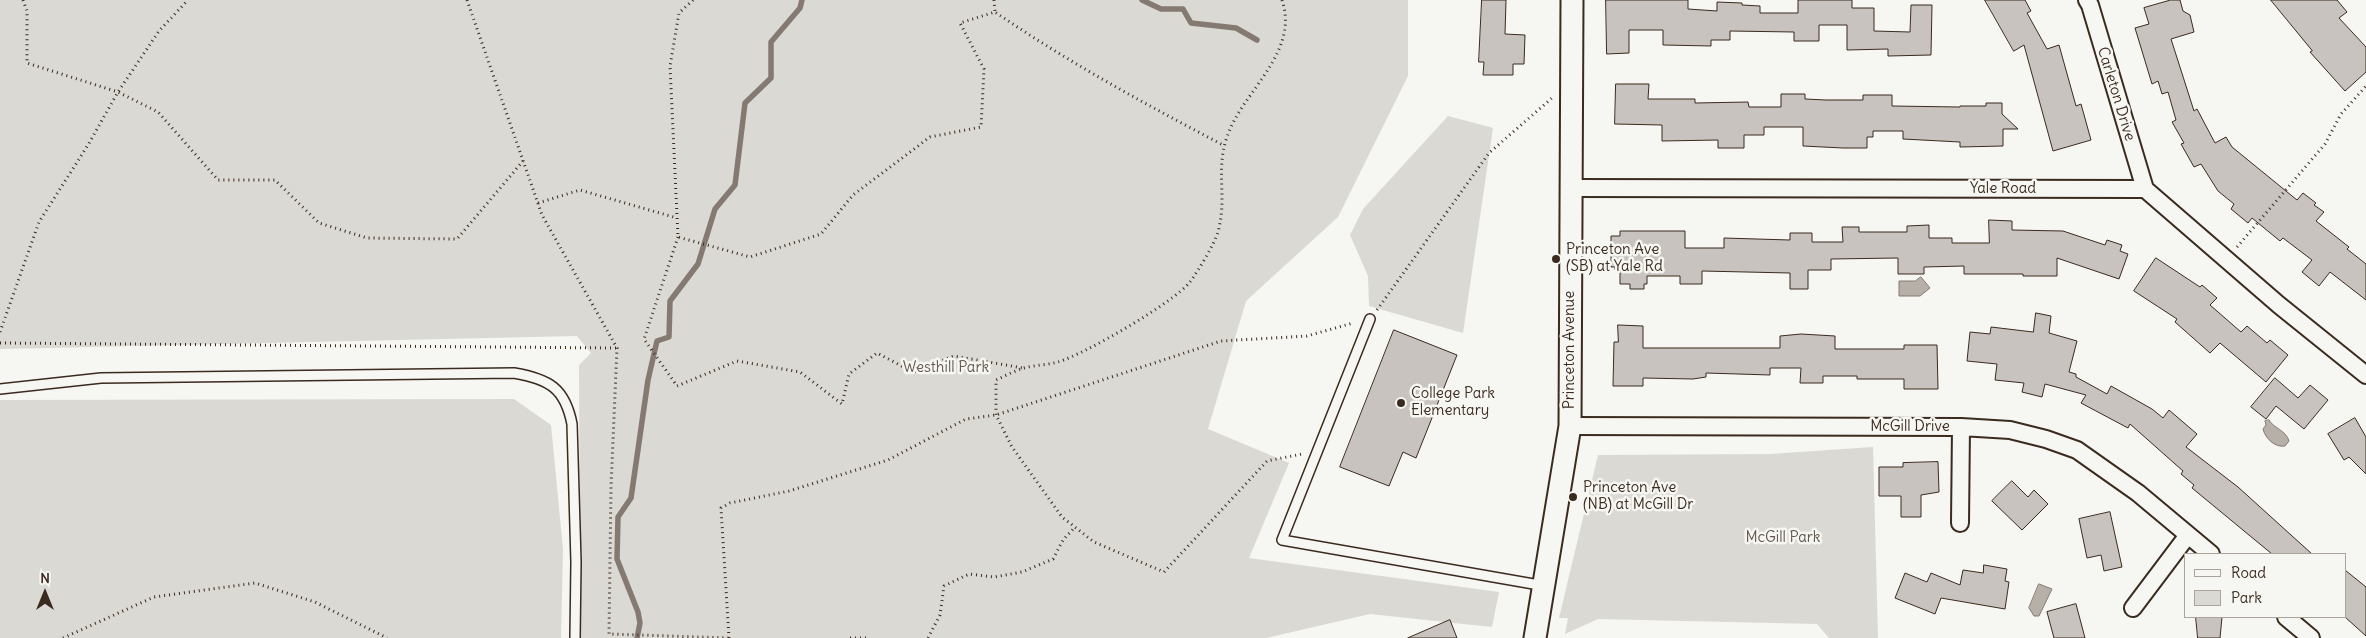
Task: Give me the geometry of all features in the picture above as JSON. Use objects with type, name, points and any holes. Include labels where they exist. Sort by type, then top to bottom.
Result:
[{"type":"street","name":"Princeton Avenue","points":[[1535,638],[1570,426],[1572,0]]},
{"type":"street","name":"Carleton Drive","points":[[2086,0],[2090,5],[2145,189]]},
{"type":"street","name":"Yale Road","points":[[1572,188],[2145,189]]},
{"type":"street","points":[[2145,189],[2271,298],[2366,376]]},
{"type":"street","name":"McGill Drive","points":[[1570,426],[1961,427],[2010,430],[2046,439],[2078,450],[2138,493],[2211,553]]},
{"type":"street","points":[[1960,523],[1961,427]]},
{"type":"street","points":[[2133,608],[2188,535]]},
{"type":"street","points":[[2287,618],[2311,638]]},
{"type":"lane","points":[[1370,319],[1282,540],[1545,586]]},
{"type":"lane","points":[[0,389],[101,378],[514,374],[546,381],[561,393],[569,407],[572,424],[576,562],[575,638]]},
{"type":"path","points":[[23,0],[28,11],[28,63],[118,92],[158,112],[218,180],[275,180],[319,223],[367,238],[457,239],[524,161]]},
{"type":"path","points":[[0,332],[39,222],[88,145],[118,92],[159,31],[188,0]]},
{"type":"path","points":[[467,0],[542,215],[617,348],[611,487],[609,636],[729,638],[721,508],[730,503],[789,491],[888,460],[966,419],[996,415],[1221,341],[1308,336],[1370,319],[1489,153],[1560,91],[1572,85]]},
{"type":"path","points":[[693,0],[679,14],[670,66],[678,237],[644,339],[677,386],[737,361],[800,372],[842,404],[849,374],[877,353],[913,372],[954,356],[1024,368]]},
{"type":"path","points":[[994,0],[995,12]]},
{"type":"path","points":[[1282,0],[1286,13],[1286,26],[1276,59],[1234,120],[1223,145],[1220,169],[1221,220],[1217,235],[1189,282],[1169,300],[1091,348],[1058,362],[1024,368],[996,380],[996,415],[1012,447],[1062,517],[1094,542],[1164,572],[1268,461],[1318,450]]},
{"type":"path","points":[[678,237],[750,257],[821,234],[853,195],[930,137],[981,127],[984,69],[960,23],[995,12]]},
{"type":"path","points":[[995,12],[1036,40],[1118,90],[1223,145]]},
{"type":"path","points":[[2242,242],[2325,144],[2341,114],[2366,86]]},
{"type":"path","points":[[538,203],[580,190],[677,218]]},
{"type":"path","points":[[0,343],[617,348]]},
{"type":"path","points":[[928,638],[940,615],[944,586],[969,574],[994,577],[1012,574],[1022,572],[1053,559],[1064,540],[1075,527]]},
{"type":"path","points":[[63,638],[154,597],[255,583],[315,602],[387,638]]},
{"type":"path","points":[[850,638],[869,638]]},
{"type":"green space","name":"Westhill Park","points":[[0,0],[1408,0],[1408,76],[1338,217],[1246,301],[1208,429],[1289,463],[1249,558],[1499,592],[1492,627],[1370,614],[1266,638],[580,638],[579,365],[591,353],[577,336],[0,349]]},
{"type":"green space","points":[[1448,116],[1493,128],[1463,333],[1369,306],[1368,276],[1350,235],[1363,209]]},
{"type":"green space","points":[[514,399],[551,425],[563,549],[561,638],[0,638],[0,400]]},
{"type":"green space","name":"McGill Park","points":[[1873,447],[1878,638],[1829,638],[1817,624],[1598,619],[1565,634],[1568,618],[1559,618],[1598,455],[1770,454]]},
{"type":"shaded area","points":[[1921,277],[1930,288],[1920,296],[1899,296],[1899,281],[1915,281]]},
{"type":"shaded area","points":[[2269,420],[2287,437],[2289,441],[2285,446],[2274,444],[2266,436],[2263,429],[2266,425],[2265,421]]},
{"type":"shaded area","points":[[2039,584],[2052,589],[2039,616],[2034,616],[2029,608]]},
{"type":"building","points":[[1482,0],[1506,0],[1505,34],[1525,35],[1524,64],[1513,64],[1513,75],[1483,75],[1484,62],[1479,62]]},
{"type":"building","points":[[1606,0],[1688,0],[1688,9],[1717,11],[1717,2],[1742,3],[1742,5],[1760,6],[1760,13],[1798,13],[1798,0],[1852,0],[1852,8],[1874,8],[1874,31],[1910,32],[1911,5],[1932,5],[1931,55],[1888,56],[1888,49],[1847,50],[1847,25],[1819,25],[1819,41],[1794,41],[1794,32],[1730,31],[1730,40],[1711,40],[1711,46],[1663,45],[1663,30],[1629,30],[1629,53],[1607,54]]},
{"type":"building","points":[[1985,0],[2025,0],[2031,11],[2027,13],[2047,49],[2059,45],[2076,106],[2081,104],[2091,140],[2053,151],[2024,45],[2014,51]]},
{"type":"building","points":[[2171,0],[2180,0],[2183,11],[2190,15],[2194,32],[2171,39],[2194,111],[2197,109],[2215,143],[2226,137],[2232,147],[2297,200],[2303,193],[2316,203],[2314,205],[2324,212],[2316,221],[2349,247],[2347,249],[2366,264],[2366,300],[2330,272],[2319,286],[2302,272],[2312,260],[2283,238],[2280,241],[2252,218],[2248,223],[2231,209],[2234,204],[2218,191],[2201,164],[2194,167],[2181,144],[2184,143],[2172,122],[2176,120],[2168,92],[2162,94],[2158,81],[2152,84],[2135,28],[2149,24],[2144,8]]},
{"type":"building","points":[[2271,0],[2337,0],[2347,12],[2339,18],[2366,47],[2366,72],[2345,91],[2310,52],[2312,51]]},
{"type":"building","points":[[1616,84],[1649,84],[1648,99],[1695,99],[1695,103],[1748,102],[1749,107],[1781,107],[1781,94],[1805,94],[1805,99],[1826,100],[1863,100],[1863,95],[1892,95],[1892,106],[1960,107],[1986,106],[1986,103],[2002,103],[2002,114],[2018,129],[2003,129],[2003,146],[1960,147],[1960,142],[1903,139],[1903,131],[1873,131],[1873,137],[1867,137],[1867,148],[1843,148],[1803,146],[1803,127],[1764,127],[1764,135],[1744,135],[1744,148],[1718,148],[1718,140],[1662,141],[1662,125],[1615,124]]},
{"type":"building","points":[[1989,220],[2012,221],[2012,230],[2063,231],[2105,245],[2107,240],[2122,245],[2120,251],[2128,254],[2119,279],[2057,258],[2057,276],[1964,274],[1964,266],[1924,267],[1924,274],[1898,274],[1898,258],[1831,259],[1831,270],[1808,270],[1808,289],[1790,289],[1790,273],[1702,271],[1702,284],[1680,284],[1680,276],[1647,276],[1647,284],[1644,284],[1644,289],[1630,289],[1630,284],[1620,284],[1620,270],[1615,270],[1615,267],[1611,267],[1611,236],[1620,236],[1620,231],[1685,231],[1685,248],[1724,248],[1724,238],[1790,240],[1790,233],[1812,233],[1812,242],[1843,242],[1842,227],[1859,227],[1859,232],[1907,232],[1907,226],[1929,225],[1929,238],[1952,238],[1952,243],[1989,243]]},
{"type":"building","points":[[2156,258],[2200,287],[2202,285],[2217,298],[2210,305],[2241,332],[2247,326],[2267,343],[2270,340],[2288,355],[2266,382],[2220,343],[2210,353],[2175,322],[2177,319],[2134,291]]},
{"type":"building","points":[[2036,313],[2051,316],[2049,333],[2077,341],[2069,372],[2076,374],[2076,377],[2107,394],[2111,386],[2152,409],[2163,418],[2169,410],[2197,434],[2186,447],[2238,487],[2311,553],[2271,553],[2192,488],[2194,485],[2181,474],[2183,471],[2130,424],[2128,428],[2081,403],[2086,395],[2045,384],[2042,397],[2022,392],[2024,383],[1995,380],[1997,364],[1967,361],[1970,332],[1990,334],[1991,327],[2033,332]]},
{"type":"building","points":[[1618,325],[1643,326],[1643,348],[1780,348],[1780,336],[1801,334],[1835,336],[1835,349],[1904,349],[1904,345],[1937,345],[1938,389],[1904,389],[1904,379],[1857,379],[1857,376],[1823,376],[1823,383],[1800,383],[1801,368],[1770,368],[1770,375],[1706,373],[1706,377],[1693,379],[1643,378],[1643,386],[1613,386],[1614,342],[1618,342]]},
{"type":"building","name":"College Park Elementary","points":[[1394,330],[1457,355],[1416,458],[1403,452],[1389,486],[1340,467]]},
{"type":"building","points":[[2275,378],[2298,398],[2310,385],[2328,400],[2304,429],[2276,406],[2266,419],[2251,407]]},
{"type":"building","points":[[2355,418],[2366,437],[2366,474],[2349,457],[2344,460],[2328,434]]},
{"type":"building","points":[[1938,462],[1939,492],[1921,495],[1921,517],[1901,517],[1901,496],[1879,496],[1879,467],[1903,467],[1903,463]]},
{"type":"building","points":[[2012,481],[2028,497],[2034,490],[2048,504],[2022,530],[1992,501]]},
{"type":"building","points":[[2110,512],[2122,567],[2104,571],[2101,555],[2087,558],[2079,519]]},
{"type":"building","points":[[1984,565],[2007,569],[2005,581],[2009,582],[2005,609],[1941,598],[1935,614],[1895,598],[1905,573],[1927,582],[1931,573],[1960,585],[1963,570],[1983,573]]},
{"type":"building","points":[[2346,571],[2366,587],[2366,636],[2346,618]]},
{"type":"building","points":[[2076,604],[2085,638],[2054,638],[2047,612]]},
{"type":"building","points":[[2196,618],[2222,618],[2220,638],[2198,638]]},
{"type":"building","points":[[1450,620],[1457,638],[1408,638]]},
{"type":"waterway","points":[[637,638],[640,623],[638,612],[617,559],[618,517],[631,498],[648,380],[657,341],[669,337],[670,301],[698,264],[715,209],[735,185],[745,103],[771,78],[771,42],[800,8],[802,0]]},
{"type":"waterway","points":[[1142,0],[1161,9],[1183,9],[1191,23],[1236,28],[1257,40]]},
{"type":"place","name":"Princeton Ave (SB) at Yale Rd","points":[[1556,259]]},
{"type":"place","name":"College Park Elementary","points":[[1401,403]]},
{"type":"place","name":"Princeton Ave (NB) at McGill Dr","points":[[1573,497]]}]
